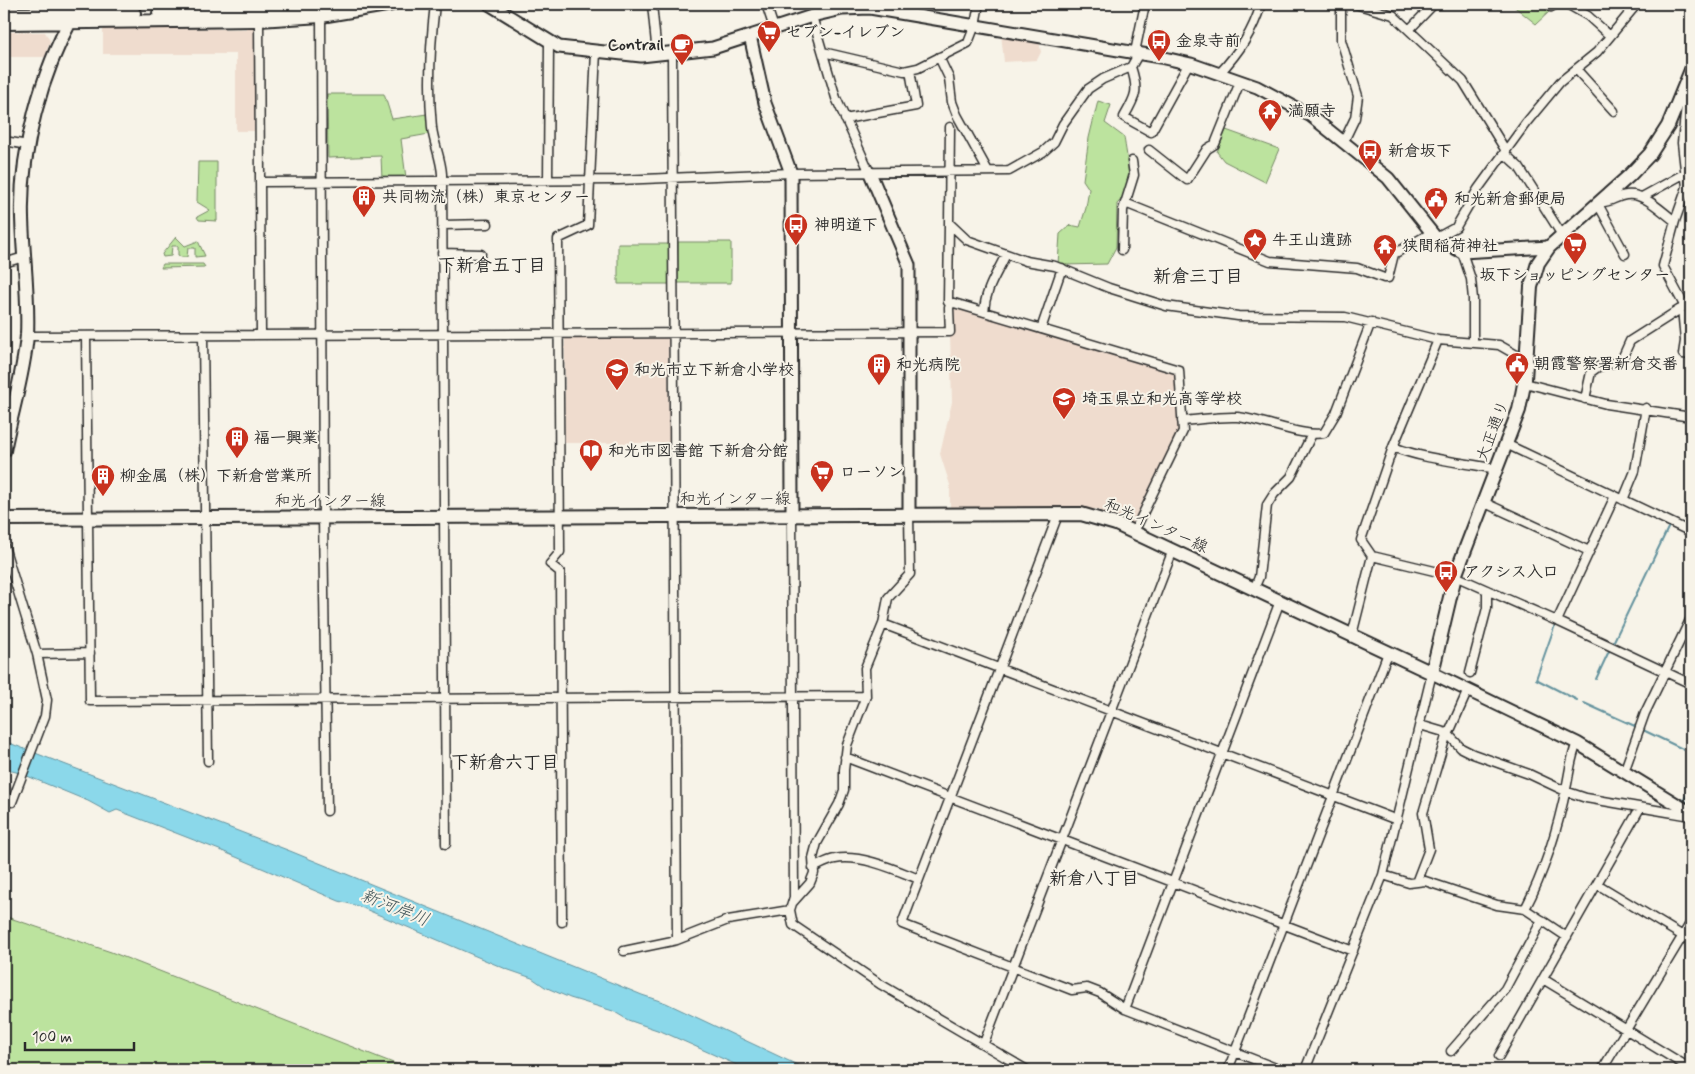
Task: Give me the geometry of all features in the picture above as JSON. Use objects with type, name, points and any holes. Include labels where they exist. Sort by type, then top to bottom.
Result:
[{"type":"main road","points":[[4,23],[73,13],[259,20],[342,4]]},
{"type":"main road","points":[[4,14],[203,8],[322,9],[392,4]]},
{"type":"main road","points":[[4,451],[27,336],[28,303],[22,200],[28,145],[31,126],[42,90],[73,13]]},
{"type":"main road","name":"大正通り","points":[[1432,673],[1456,576],[1520,410],[1527,361],[1530,287],[1538,263],[1549,247],[1636,169],[1656,146],[1668,126],[1691,70]]},
{"type":"main road","name":"和光インター線","points":[[4,519],[1057,513],[1096,516],[1173,550],[1432,673]]},
{"type":"street","points":[[434,4],[428,59],[432,130],[440,158],[442,181],[446,844]]},
{"type":"street","points":[[488,4],[549,42],[567,49],[628,55],[672,53],[713,48],[834,7],[870,8],[1137,52],[1189,63],[1240,82],[1300,109],[1397,187],[1433,236],[1462,252],[1549,247]]},
{"type":"street","points":[[652,4],[657,54]]},
{"type":"street","points":[[766,4],[774,28]]},
{"type":"street","points":[[823,52],[864,60],[897,70],[910,70],[968,43],[975,25],[979,4]]},
{"type":"street","points":[[1145,4],[1137,52],[1131,67],[1135,81],[1136,96],[1124,118],[1151,132],[1189,63]]},
{"type":"street","points":[[1219,74],[1243,46],[1256,22],[1261,4]]},
{"type":"street","points":[[1341,4],[1341,40],[1358,96],[1355,118],[1342,143]]},
{"type":"street","points":[[1354,4],[1377,6],[1393,15],[1469,88],[1505,152],[1519,167],[1562,235]]},
{"type":"street","points":[[1409,30],[1434,4]]},
{"type":"street","points":[[1548,4],[1551,7],[1556,4]]},
{"type":"street","points":[[1567,4],[1588,16],[1610,36]]},
{"type":"street","points":[[1125,203],[1270,261],[1357,268],[1388,278],[1394,254],[1433,236],[1456,228],[1478,189],[1560,82],[1596,52],[1637,4]]},
{"type":"street","points":[[322,9],[323,517],[327,811]]},
{"type":"street","points":[[624,951],[677,940],[728,920],[791,906],[810,883],[814,873],[817,843],[839,804],[844,790],[847,745],[866,696],[865,668],[883,624],[888,598],[910,574],[909,265],[836,98],[812,16]]},
{"type":"street","points":[[259,20],[261,335]]},
{"type":"street","points":[[750,36],[766,103],[791,173],[793,696],[791,906],[793,925],[880,984],[1027,1070]]},
{"type":"street","points":[[548,181],[549,42]]},
{"type":"street","points":[[562,922],[560,572],[550,564],[560,552],[558,239],[588,225],[596,51]]},
{"type":"street","points":[[672,53],[677,940]]},
{"type":"street","points":[[939,57],[949,78],[954,107],[988,171]]},
{"type":"street","points":[[260,182],[548,181],[791,173],[1009,171],[1043,152],[1054,142],[1063,124],[1088,89],[1103,79],[1131,67]]},
{"type":"street","points":[[1576,69],[1614,111]]},
{"type":"street","points":[[845,119],[916,106],[910,70]]},
{"type":"street","points":[[1149,150],[1187,180],[1208,148],[1215,144],[1240,82]]},
{"type":"street","points":[[1685,85],[1687,96],[1682,143],[1689,171],[1687,188],[1675,221],[1663,266],[1686,307],[1683,354],[1691,355]]},
{"type":"street","points":[[27,336],[950,332],[950,304],[948,302],[950,127]]},
{"type":"street","points":[[4,142],[28,145]]},
{"type":"street","points":[[1122,250],[1125,203],[1134,175],[1132,161]]},
{"type":"street","points":[[1642,197],[1689,171]]},
{"type":"street","points":[[1625,254],[1599,203],[1609,203],[1625,195],[1642,197],[1675,221]]},
{"type":"street","points":[[1681,207],[1691,207]]},
{"type":"street","points":[[949,223],[967,240],[1026,261],[1062,268],[1109,288],[1166,306],[1238,316],[1345,317],[1438,340],[1499,345],[1527,361]]},
{"type":"street","points":[[442,225],[488,224]]},
{"type":"street","points":[[1462,252],[1472,289],[1473,342]]},
{"type":"street","points":[[442,253],[481,254]]},
{"type":"street","points":[[984,312],[985,301],[992,278],[1006,254]]},
{"type":"street","points":[[4,263],[24,257]]},
{"type":"street","points":[[1041,329],[1062,268]]},
{"type":"street","points":[[950,304],[984,312],[1179,370],[1183,431],[1134,532]]},
{"type":"street","points":[[1585,399],[1591,372],[1598,367],[1616,364],[1621,360],[1630,341],[1686,307]]},
{"type":"street","points":[[1182,420],[1239,417],[1299,430],[1311,436],[1324,434],[1330,425],[1371,322]]},
{"type":"street","points":[[203,335],[208,761]]},
{"type":"street","points":[[86,336],[90,701],[866,696]]},
{"type":"street","points":[[1438,340],[1393,447],[1361,540],[1372,556],[1456,576],[1691,684]]},
{"type":"street","points":[[1525,383],[1585,399],[1691,417]]},
{"type":"street","points":[[1557,621],[1589,551],[1635,471],[1646,408]]},
{"type":"street","points":[[1254,589],[1262,558],[1267,505],[1274,494],[1291,477],[1311,436]]},
{"type":"street","points":[[1506,444],[1691,532]]},
{"type":"street","points":[[1393,447],[1436,461],[1450,460],[1496,469]]},
{"type":"street","points":[[1483,502],[1589,551]]},
{"type":"street","points":[[1057,513],[1056,520],[902,924],[1072,990],[1088,988],[1100,992],[1125,1009],[1281,1070]]},
{"type":"street","points":[[4,546],[37,654],[46,692],[46,713],[14,799]]},
{"type":"street","points":[[984,1044],[1173,550]]},
{"type":"street","points":[[1352,635],[1372,556]]},
{"type":"street","points":[[1470,673],[1487,608],[1487,590]]},
{"type":"street","points":[[1125,1009],[1280,601]]},
{"type":"street","points":[[1624,772],[1645,713],[1691,618]]},
{"type":"street","points":[[883,624],[1397,820]]},
{"type":"street","points":[[37,654],[90,653]]},
{"type":"street","points":[[1228,1070],[1388,653]]},
{"type":"street","points":[[1305,1070],[1383,875],[1432,673],[1577,743],[1691,814]]},
{"type":"street","points":[[1417,880],[1429,849],[1423,813],[1448,734],[1468,690]]},
{"type":"street","points":[[1420,725],[1448,734],[1461,748],[1473,754],[1522,772],[1565,791],[1640,808],[1691,814]]},
{"type":"street","points":[[1525,909],[1547,864],[1565,791],[1570,761],[1577,743]]},
{"type":"street","points":[[845,757],[1353,950]]},
{"type":"street","points":[[1499,1056],[1640,808]]},
{"type":"street","points":[[813,868],[835,859],[855,860],[876,863],[919,879]]},
{"type":"street","points":[[1383,875],[1409,883],[1417,880],[1497,904],[1525,909],[1567,937]]},
{"type":"street","points":[[1597,884],[1691,941]]},
{"type":"street","points":[[1451,1051],[1505,989],[1542,920]]},
{"type":"street","points":[[1602,1070],[1691,922]]},
{"type":"street","points":[[1543,979],[1691,1069]]},
{"type":"shaded area","points":[[103,29],[255,29],[254,131],[236,131],[236,54],[103,54]]},
{"type":"shaded area","points":[[4,32],[45,32],[50,41],[45,57],[4,57]]},
{"type":"shaded area","points":[[1001,34],[1039,41],[1041,52],[1037,60],[1004,62]]},
{"type":"shaded area","name":"埼玉県立和光高等学校","points":[[956,306],[1176,372],[1181,431],[1137,525],[1132,526],[1096,509],[950,509],[950,485],[940,454],[952,402],[950,334],[953,334],[953,309]]},
{"type":"shaded area","name":"和光市立下新倉小学校","points":[[668,338],[669,443],[565,443],[565,339]]},
{"type":"green space","points":[[1511,4],[1542,4],[1549,12],[1536,24]]},
{"type":"green space","points":[[327,94],[384,94],[392,119],[427,114],[429,134],[401,139],[406,178],[382,180],[381,156],[328,158]]},
{"type":"green space","points":[[1098,101],[1111,105],[1105,123],[1124,137],[1128,163],[1126,189],[1123,197],[1117,204],[1116,247],[1107,264],[1058,264],[1060,234],[1070,225],[1080,227],[1086,208],[1089,189],[1083,180],[1089,138]]},
{"type":"green space","points":[[1226,130],[1279,149],[1265,182],[1224,161],[1217,152]]},
{"type":"green space","points":[[198,162],[217,162],[217,221],[199,220],[197,217],[210,210],[197,202]]},
{"type":"green space","points":[[176,237],[185,246],[198,241],[205,256],[195,257],[195,248],[188,248],[187,257],[181,257],[178,255],[178,246],[172,246],[171,256],[163,257],[162,254]]},
{"type":"green space","points":[[678,242],[731,242],[731,283],[678,283]]},
{"type":"green space","points":[[618,244],[669,244],[669,284],[618,284]]},
{"type":"green space","points":[[163,264],[203,264],[205,267],[161,268]]},
{"type":"green space","points":[[4,916],[111,952],[411,1070],[4,1070]]},
{"type":"water","name":"新河岸川","points":[[4,741],[290,851],[642,995],[666,1003],[808,1070],[748,1070],[663,1032],[628,1020],[613,1011],[570,998],[545,987],[532,978],[506,969],[358,906],[339,901],[222,851],[117,810],[110,813],[88,801],[20,773],[4,769]]},
{"type":"waterway","points":[[1613,643],[1669,526]]},
{"type":"waterway","points":[[1555,625],[1536,679],[1577,700]]},
{"type":"waterway","points":[[1596,679],[1609,651]]},
{"type":"waterway","points":[[1584,703],[1637,727]]},
{"type":"waterway","points":[[1643,730],[1691,753]]},
{"type":"waterway","points":[[1691,785],[1684,800],[1691,805]]},
{"type":"place","name":"セブン-イレブン","points":[[769,53]]},
{"type":"place","name":"金泉寺前","points":[[1159,62]]},
{"type":"place","name":"Contrail","points":[[682,66]]},
{"type":"place","name":"満願寺","points":[[1270,132]]},
{"type":"place","name":"新倉坂下","points":[[1370,172]]},
{"type":"place","name":"共同物流（株）東京センター","points":[[364,218]]},
{"type":"place","name":"和光新倉郵便局","points":[[1436,220]]},
{"type":"place","name":"神明道下","points":[[796,246]]},
{"type":"place","name":"牛王山遺跡","points":[[1255,261]]},
{"type":"place","name":"坂下ショッピングセンター","points":[[1575,265]]},
{"type":"place","name":"狭間稲荷神社","points":[[1385,267]]},
{"type":"place","name":"朝霞警察署新倉交番","points":[[1517,385]]},
{"type":"place","name":"和光病院","points":[[879,386]]},
{"type":"place","name":"和光市立下新倉小学校","points":[[617,391]]},
{"type":"place","name":"埼玉県立和光高等学校","points":[[1064,420]]},
{"type":"place","name":"福一興業","points":[[237,459]]},
{"type":"place","name":"和光市図書館 下新倉分館","points":[[591,472]]},
{"type":"place","name":"ローソン","points":[[822,493]]},
{"type":"place","name":"柳金属（株）下新倉営業所","points":[[103,497]]},
{"type":"place","name":"アクシス入口","points":[[1446,593]]},
{"type":"district","name":"下新倉五丁目","points":[[492,266]]},
{"type":"district","name":"新倉三丁目","points":[[1198,277]]},
{"type":"district","name":"下新倉六丁目","points":[[505,763]]},
{"type":"district","name":"新倉八丁目","points":[[1094,879]]}]
